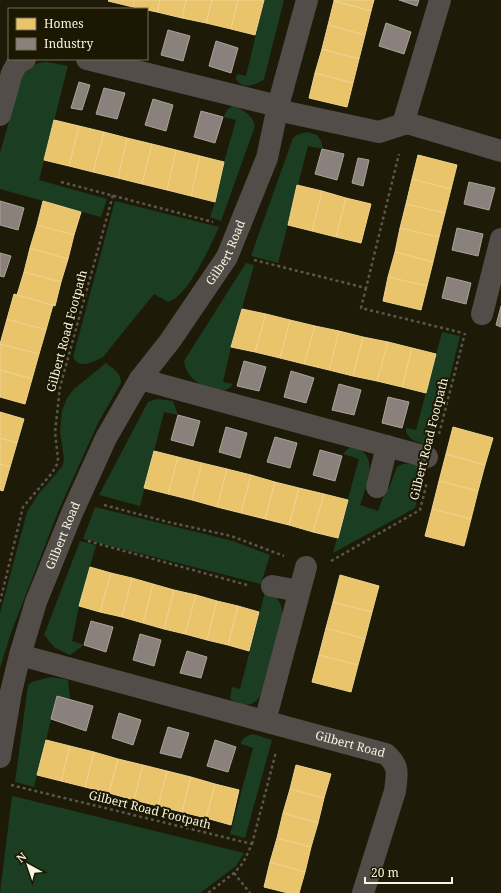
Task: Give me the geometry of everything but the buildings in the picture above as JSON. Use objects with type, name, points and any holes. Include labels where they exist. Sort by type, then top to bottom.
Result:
[{"type":"street","name":"Gilbert Road","points":[[0,757],[11,692],[20,655],[36,602],[72,513],[106,438],[140,379],[170,341],[227,257],[267,158],[278,108],[306,0]]},
{"type":"street","points":[[405,124],[440,0]]},
{"type":"street","points":[[0,114],[12,73],[17,64],[23,60]]},
{"type":"street","points":[[90,60],[379,132],[405,124],[501,151]]},
{"type":"street","points":[[482,314],[501,239]]},
{"type":"street","points":[[140,379],[427,457]]},
{"type":"street","points":[[377,487],[387,446]]},
{"type":"street","points":[[274,724],[299,591],[316,565]]},
{"type":"street","points":[[272,586],[299,591]]},
{"type":"street","name":"Gilbert Road","points":[[20,655],[386,754],[394,762],[397,775],[395,791],[363,893]]},
{"type":"path","points":[[405,124],[361,308],[465,334]]},
{"type":"path","points":[[61,182],[216,223]]},
{"type":"path","name":"Gilbert Road Footpath","points":[[0,602],[23,507],[52,473],[57,464],[58,459],[55,432],[60,387],[113,195]]},
{"type":"path","points":[[254,260],[366,288]]},
{"type":"path","name":"Gilbert Road Footpath","points":[[439,436],[470,316],[482,314]]},
{"type":"path","name":"Gilbert Road Footpath","points":[[316,565],[420,510],[427,480]]},
{"type":"path","points":[[100,504],[168,522],[231,536],[287,557]]},
{"type":"path","points":[[84,539],[248,585]]},
{"type":"path","points":[[271,558],[273,552]]},
{"type":"path","points":[[208,893],[243,863],[252,844],[274,724]]},
{"type":"path","name":"Gilbert Road Footpath","points":[[11,785],[252,844]]},
{"type":"path","points":[[234,872],[250,893]]},
{"type":"green space","points":[[264,0],[284,0],[264,79],[257,84],[246,86],[242,85],[236,79],[237,74],[246,76]]},
{"type":"green space","points":[[47,62],[68,66],[39,180],[107,199],[101,217],[0,189],[0,153],[22,75],[33,66]]},
{"type":"green space","points":[[233,106],[250,116],[255,126],[221,221],[210,217],[236,120],[223,117],[228,109]]},
{"type":"green space","points":[[307,132],[317,135],[321,141],[323,149],[308,146],[278,263],[251,256],[293,138]]},
{"type":"green space","points":[[115,201],[219,227],[198,270],[183,291],[168,302],[154,294],[103,357],[91,363],[83,364],[76,361],[73,357]]},
{"type":"green space","points":[[246,263],[254,265],[231,347],[223,382],[233,384],[225,390],[208,388],[198,383],[190,376],[185,367],[184,361]]},
{"type":"green space","points":[[442,332],[460,336],[433,446],[420,443],[412,439],[407,433],[406,428],[416,430]]},
{"type":"green space","points":[[106,363],[118,373],[121,383],[98,423],[58,512],[11,633],[0,668],[0,613],[27,512],[39,493],[63,465],[64,459],[60,432],[62,411],[67,398],[74,389]]},
{"type":"green space","points":[[157,399],[173,401],[178,415],[164,412],[140,506],[99,495],[148,402]]},
{"type":"green space","points":[[354,447],[362,451],[367,457],[369,464],[368,481],[360,505],[378,511],[384,494],[389,488],[397,467],[407,463],[426,467],[415,508],[333,553],[359,459],[343,454],[349,448]]},
{"type":"green space","points":[[95,507],[233,541],[270,555],[261,584],[83,539]]},
{"type":"green space","points":[[80,541],[96,545],[79,606],[72,641],[84,645],[70,655],[55,648],[44,635]]},
{"type":"green space","points":[[266,588],[276,597],[282,607],[282,616],[260,696],[252,704],[244,705],[236,703],[230,698],[232,687],[240,689]]},
{"type":"green space","points":[[50,677],[68,680],[70,699],[57,696],[34,787],[15,782],[28,685],[32,682]]},
{"type":"green space","points":[[253,734],[272,740],[245,838],[230,834],[253,748],[241,744],[242,740]]},
{"type":"green space","points":[[12,796],[244,853],[236,866],[200,893],[0,893]]}]
